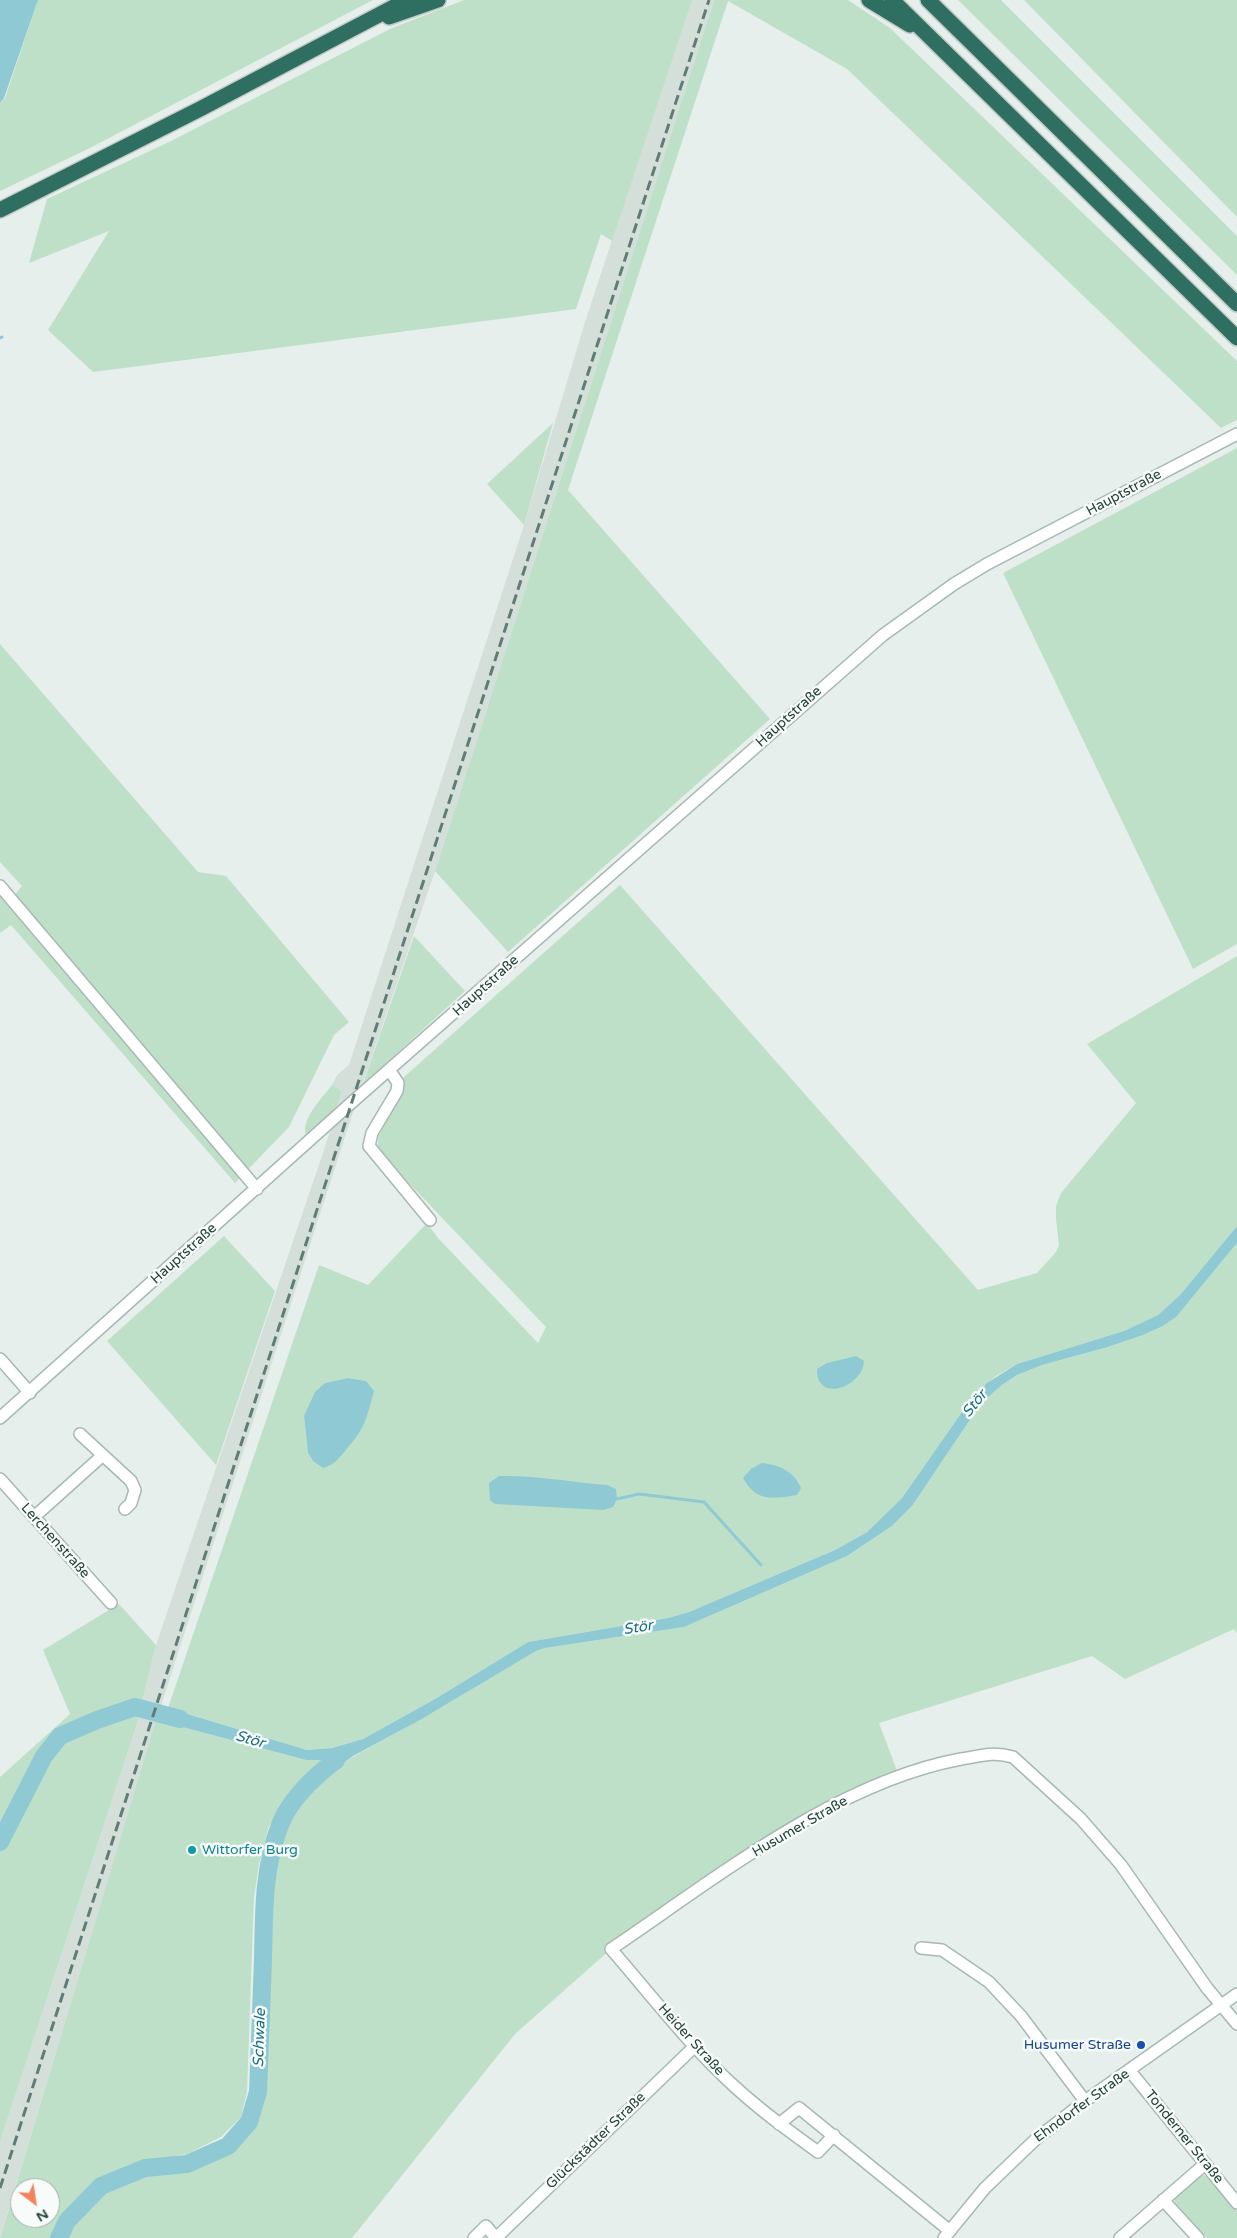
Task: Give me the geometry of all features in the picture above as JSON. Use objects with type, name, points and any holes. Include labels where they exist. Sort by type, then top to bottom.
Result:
[{"type":"highway","points":[[0,210],[118,151],[407,0]]},
{"type":"highway","points":[[361,25],[438,0]]},
{"type":"highway","points":[[869,0],[924,33]]},
{"type":"highway","points":[[892,0],[1237,338]]},
{"type":"highway","points":[[928,0],[1237,304]]},
{"type":"street","name":"Hauptstraße","points":[[0,1418],[883,635],[954,584],[988,564],[1237,434]]},
{"type":"street","points":[[0,886],[257,1189]]},
{"type":"street","points":[[390,1071],[398,1083],[397,1091],[372,1133],[369,1146],[430,1220]]},
{"type":"street","points":[[0,1359],[30,1393]]},
{"type":"street","points":[[80,1434],[131,1480],[135,1490],[132,1503],[126,1509]]},
{"type":"street","points":[[34,1517],[103,1455]]},
{"type":"street","name":"Lerchenstraße","points":[[0,1479],[111,1603]]},
{"type":"street","name":"Husumer Straße","points":[[611,1949],[782,1834],[850,1797],[898,1776],[938,1764],[999,1752],[1012,1757],[1081,1818],[1121,1865],[1221,2005],[1237,2024]]},
{"type":"street","points":[[921,1948],[942,1950],[989,1982],[1021,2016],[1085,2101]]},
{"type":"street","name":"Heider Straße","points":[[611,1949],[695,2046],[733,2086],[779,2124],[818,2152],[834,2135]]},
{"type":"street","name":"Ehndorfer Straße","points":[[947,2235],[985,2188],[1036,2139],[1085,2101],[1237,1994]]},
{"type":"street","name":"Glückstädter Straße","points":[[474,2238],[486,2226],[496,2237],[695,2046]]},
{"type":"street","name":"Tonderner Straße","points":[[1130,2071],[1237,2202]]},
{"type":"street","points":[[779,2124],[799,2108],[834,2135],[947,2235]]},
{"type":"street","points":[[1120,2238],[1206,2164]]},
{"type":"street","points":[[1163,2200],[1198,2238]]},
{"type":"shaded area","points":[[691,0],[714,0],[435,871],[353,1112],[158,1715],[18,2178],[10,2178],[10,2204],[0,2237],[0,2142],[136,1727],[156,1645],[330,1132],[342,1091],[332,1085],[337,1075],[349,1065],[524,525],[585,322]]},
{"type":"green space","points":[[38,0],[373,0],[88,149],[0,191],[0,103],[5,98]]},
{"type":"green space","points":[[464,0],[692,0],[612,241],[601,234],[576,309],[93,372],[48,330],[109,231],[29,263],[47,199],[169,142],[392,28]]},
{"type":"green space","points":[[714,0],[848,0],[890,28],[1237,361],[1237,420],[1221,428],[847,69],[728,1],[568,490],[770,719],[508,952],[435,871]]},
{"type":"green space","points":[[958,0],[1001,0],[1237,236],[1237,275]]},
{"type":"green space","points":[[1024,0],[1237,0],[1237,217]]},
{"type":"green space","points":[[553,423],[524,525],[487,484]]},
{"type":"green space","points":[[1237,448],[1237,944],[1193,969],[1003,573]]},
{"type":"green space","points":[[0,644],[198,872],[226,876],[349,1022],[334,1035],[289,1127],[235,1183],[11,925],[0,933],[0,886],[12,898],[22,886],[0,862]]},
{"type":"green space","points":[[620,885],[978,1290],[1037,1273],[1056,1252],[1059,1245],[1056,1206],[1061,1193],[1136,1103],[1087,1044],[1237,956],[1237,1226],[1180,1295],[1158,1315],[1124,1331],[1017,1364],[996,1376],[976,1394],[964,1409],[902,1498],[867,1532],[835,1550],[689,1612],[668,1618],[528,1642],[435,1699],[363,1739],[332,1748],[307,1750],[168,1708],[319,1265],[368,1285],[427,1223],[438,1238],[538,1343],[546,1327],[385,1158],[378,1148],[378,1138],[399,1098],[404,1077]],"holes":[[[348,1378],[365,1381],[313,1461],[308,1453],[304,1416],[325,1383]]]},
{"type":"green space","points":[[414,936],[465,991],[363,1084]]},
{"type":"green space","points":[[332,1085],[342,1091],[337,1107],[307,1136],[305,1130],[309,1117]]},
{"type":"green space","points":[[224,1236],[275,1291],[216,1465],[107,1341]]},
{"type":"green space","points":[[1237,1243],[1237,1633],[1234,1629],[1125,1679],[1092,1656],[879,1723],[899,1776],[850,1797],[611,1949],[515,2034],[352,2238],[0,2238],[10,2205],[10,2228],[60,2228],[60,2178],[18,2178],[156,1720],[306,1760],[323,1760],[325,1762],[301,1784],[269,1826],[259,1864],[254,1897],[247,2092],[241,2117],[221,2137],[187,2154],[143,2162],[98,2179],[101,2185],[145,2168],[187,2164],[228,2146],[249,2122],[258,2092],[264,1900],[269,1863],[276,1860],[284,1831],[292,1812],[309,1791],[323,1778],[354,1757],[436,1711],[536,1651],[545,1648],[684,1627],[847,1556],[892,1526],[912,1506],[982,1402],[1002,1385],[1017,1375],[1042,1365],[1108,1347],[1161,1327],[1189,1301]]},
{"type":"green space","points":[[119,1604],[156,1645],[136,1727],[0,2142],[0,1777],[70,1714],[43,1650]]},
{"type":"green space","points":[[1201,2175],[1208,2176],[1237,2211],[1237,2238],[1207,2238],[1175,2204],[1175,2197]]},
{"type":"water","points":[[0,0],[38,0],[4,98],[0,103]]},
{"type":"water","points":[[1237,1226],[1237,1243],[1176,1317],[1161,1327],[1143,1335],[1108,1347],[1042,1365],[1017,1375],[1002,1385],[982,1402],[912,1506],[892,1526],[847,1556],[684,1627],[545,1648],[536,1651],[420,1720],[353,1756],[323,1779],[315,1772],[325,1762],[323,1760],[306,1760],[156,1720],[161,1706],[307,1750],[332,1748],[363,1739],[435,1699],[528,1642],[668,1618],[689,1612],[835,1550],[867,1532],[902,1498],[964,1409],[987,1383],[1017,1364],[1124,1331],[1158,1315],[1180,1295]]},
{"type":"water","points":[[856,1356],[864,1361],[862,1370],[848,1384],[840,1388],[831,1389],[824,1386],[819,1380],[817,1369],[827,1363]]},
{"type":"water","points":[[348,1378],[366,1381],[374,1391],[369,1410],[361,1430],[352,1443],[335,1462],[323,1468],[313,1461],[308,1453],[304,1416],[315,1392],[325,1383]]},
{"type":"water","points":[[762,1463],[780,1467],[790,1473],[801,1488],[797,1495],[772,1498],[759,1495],[753,1491],[743,1478],[751,1469]]},
{"type":"water","points":[[499,1476],[607,1485],[616,1489],[617,1499],[613,1507],[603,1510],[495,1504],[490,1500],[489,1483]]},
{"type":"waterway","points":[[617,1499],[639,1494],[704,1502],[761,1565]]},
{"type":"waterway","name":"Stör","points":[[0,1842],[44,1756],[60,1736],[97,1720],[135,1707],[180,1719]]},
{"type":"waterway","name":"Schwale","points":[[59,2238],[67,2221],[101,2186],[145,2168],[187,2164],[228,2146],[249,2122],[258,2092],[264,1908],[267,1874],[274,1841],[284,1815],[290,1806],[312,1781],[336,1760]]},
{"type":"railway","points":[[0,2188],[709,0]]},
{"type":"place","name":"Wittorfer Burg","points":[[192,1850]]},
{"type":"place","name":"Husumer Straße","points":[[1141,2045]]}]
